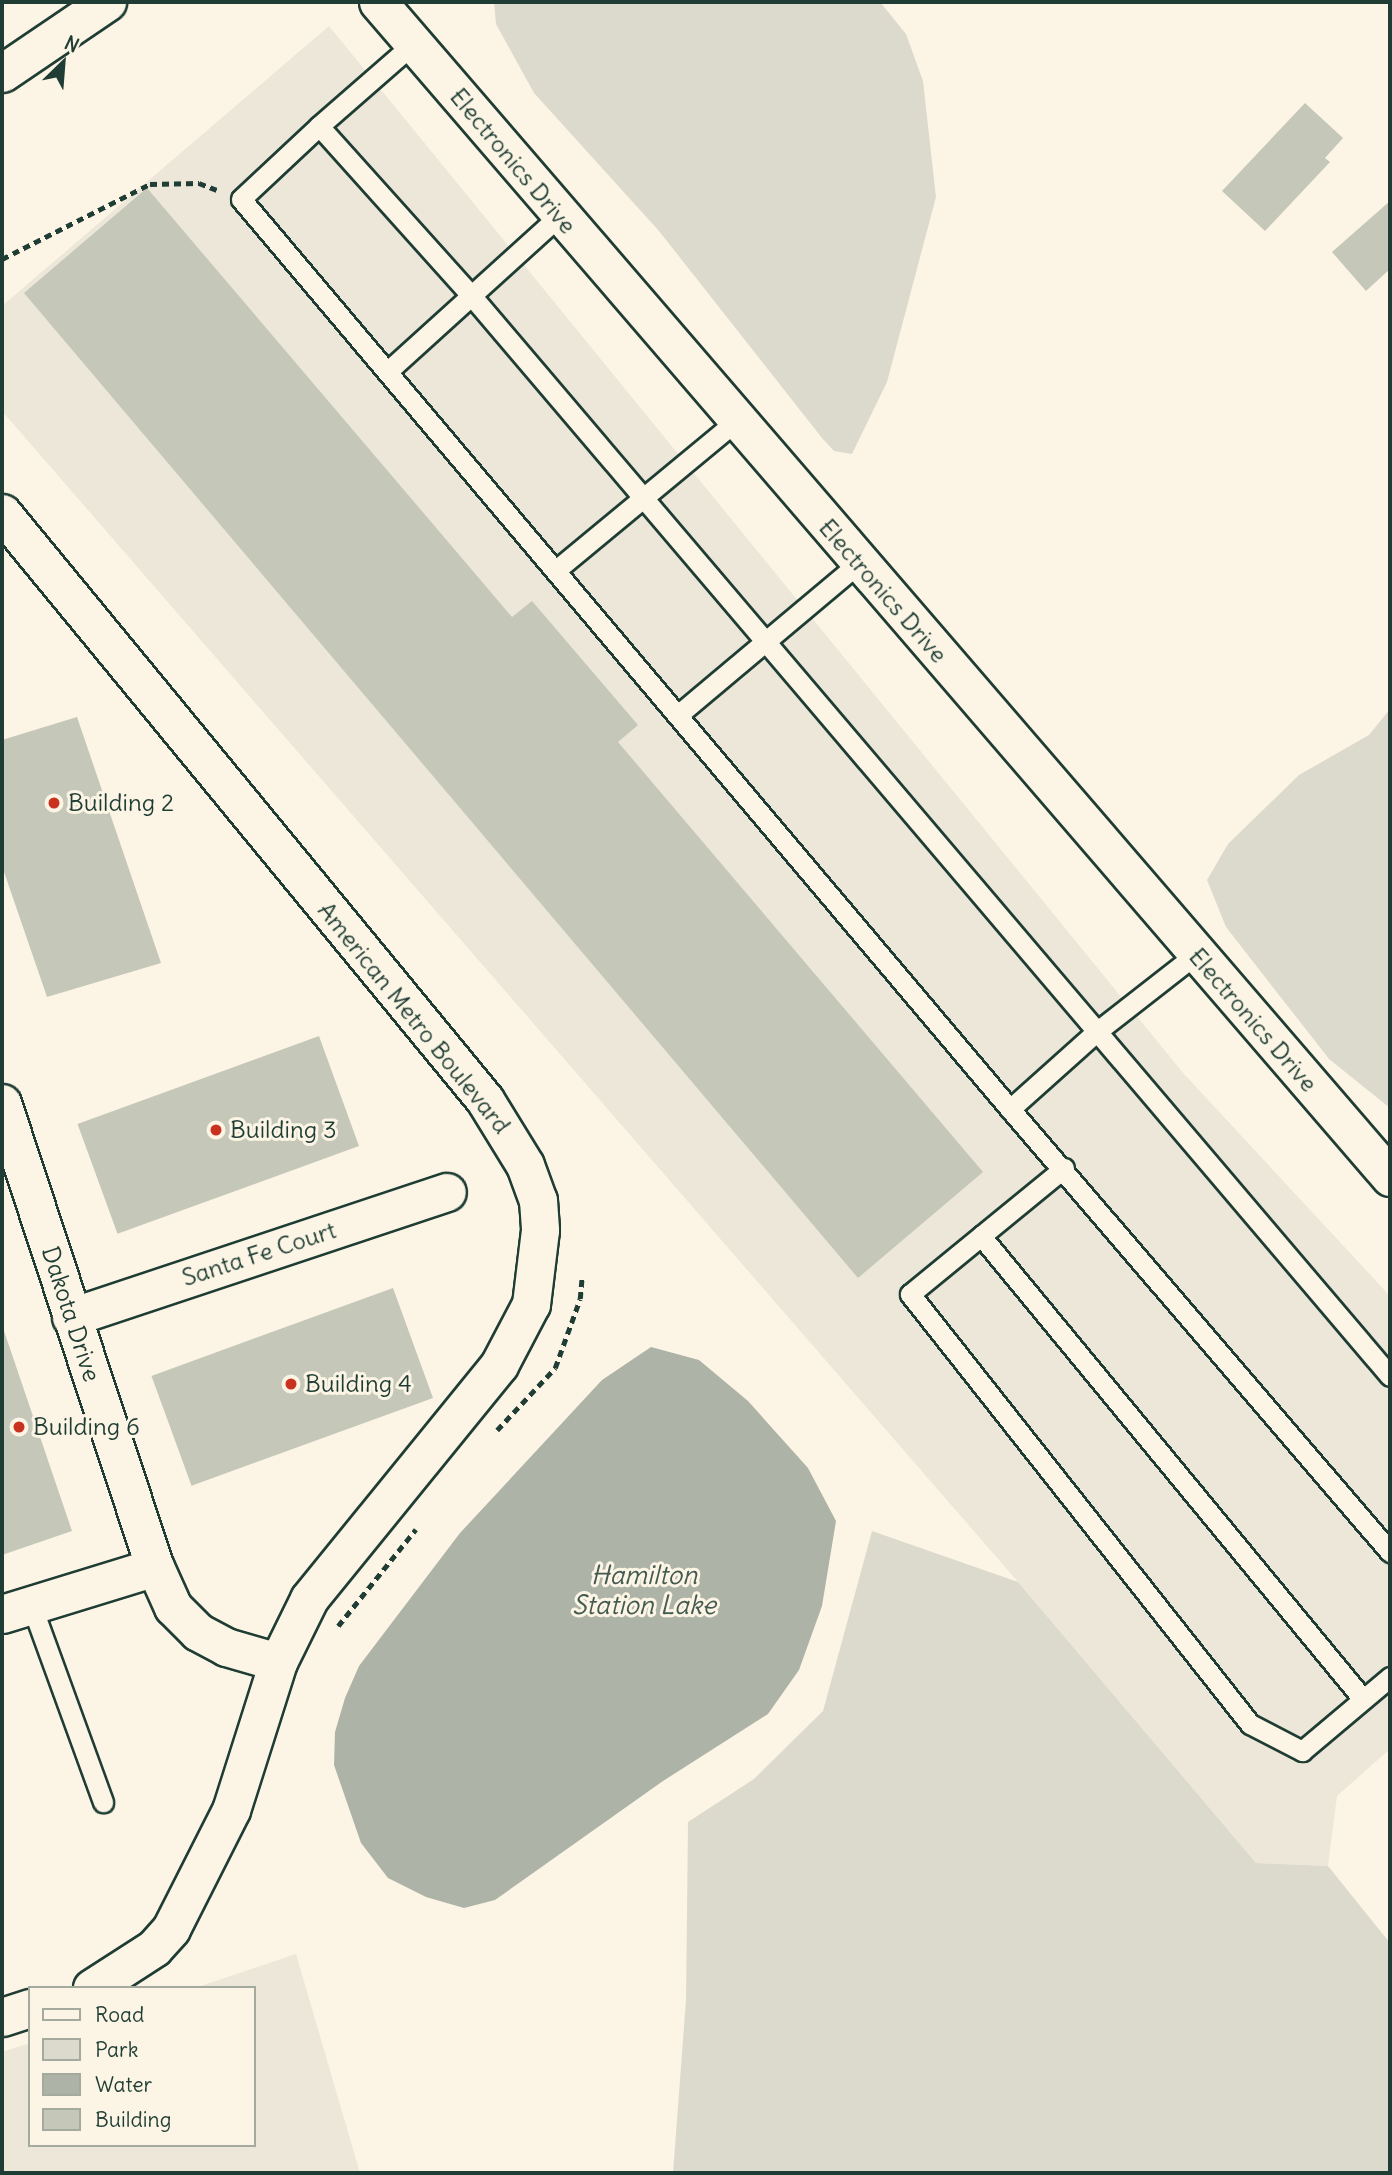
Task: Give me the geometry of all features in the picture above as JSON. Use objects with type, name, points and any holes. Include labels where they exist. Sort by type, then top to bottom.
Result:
[{"type":"street","points":[[2,72],[107,2]]},
{"type":"street","name":"Electronics Drive","points":[[378,2],[559,216],[1390,1177]]},
{"type":"street","name":"American Metro Boulevard","points":[[2,513],[485,1100],[525,1165],[538,1200],[540,1230],[531,1304],[499,1365],[309,1598],[278,1662],[230,1810],[171,1929],[154,1948],[95,1986]]},
{"type":"street","name":"Dakota Drive","points":[[2,1103],[155,1567],[173,1607],[198,1632],[226,1647],[278,1662]]},
{"type":"street","name":"Santa Fe Court","points":[[71,1317],[447,1192]]},
{"type":"street","points":[[16,1609],[155,1567]]},
{"type":"street","points":[[2,2017],[28,2009]]},
{"type":"lane","points":[[414,43],[241,199],[679,714],[1010,1109],[1064,1168],[1390,1552]]},
{"type":"lane","points":[[319,126],[470,294],[1094,1033],[1390,1376]]},
{"type":"lane","points":[[387,372],[559,216]]},
{"type":"lane","points":[[556,570],[736,421]]},
{"type":"lane","points":[[679,714],[859,563]]},
{"type":"lane","points":[[1010,1109],[1094,1033],[1196,954]]},
{"type":"lane","points":[[1064,1168],[910,1294],[1250,1724],[1302,1751],[1390,1677]]},
{"type":"lane","points":[[981,1236],[1363,1699]]},
{"type":"lane","points":[[16,1609],[103,1802]]},
{"type":"path","points":[[2,259],[150,184],[199,183],[241,199]]},
{"type":"path","points":[[491,1436],[555,1368],[580,1299],[582,1276]]},
{"type":"path","points":[[330,1637],[422,1521]]},
{"type":"shaded area","points":[[329,26],[1184,1074],[1390,1296],[1390,1749],[1337,1796],[1328,1866],[1256,1863],[1018,1582],[2,411],[2,306]]},
{"type":"shaded area","points":[[296,1954],[360,2173],[2,2173],[2,2052],[28,2044],[28,2147],[256,2147],[256,1986],[201,1986]]},
{"type":"green space","points":[[494,2],[880,2],[906,34],[923,81],[936,197],[887,382],[852,454],[834,451],[822,438],[659,231],[534,93],[496,24]]},
{"type":"green space","points":[[1390,709],[1390,1108],[1329,1059],[1226,927],[1207,880],[1228,844],[1299,775],[1369,735]]},
{"type":"green space","points":[[872,1531],[1018,1582],[1256,1863],[1328,1866],[1390,1943],[1390,2173],[673,2173],[686,2000],[688,1822],[754,1779],[823,1711]]},
{"type":"water","name":"Hamilton Station Lake","points":[[651,1347],[699,1360],[748,1401],[808,1468],[836,1521],[822,1606],[799,1670],[768,1714],[663,1781],[495,1900],[464,1908],[426,1897],[388,1878],[361,1843],[334,1765],[335,1732],[345,1698],[359,1666],[460,1533],[602,1380]]},
{"type":"building","points":[[1305,103],[1343,138],[1325,158],[1330,162],[1265,231],[1222,191]]},
{"type":"building","points":[[147,188],[512,617],[532,601],[638,725],[618,742],[983,1172],[858,1278],[24,293]]},
{"type":"building","points":[[1390,201],[1390,269],[1366,291],[1332,252]]},
{"type":"building","name":"Building 2","points":[[77,717],[161,963],[47,997],[2,866],[2,740]]},
{"type":"building","name":"Building 3","points":[[319,1036],[359,1146],[118,1234],[77,1124]]},
{"type":"building","name":"Building 4","points":[[393,1288],[433,1398],[192,1486],[151,1376]]},
{"type":"building","name":"Building 6","points":[[2,1325],[72,1531],[2,1555]]},
{"type":"place","name":"Building 2","points":[[54,803]]},
{"type":"place","name":"Building 3","points":[[216,1130]]},
{"type":"place","name":"Building 4","points":[[291,1384]]},
{"type":"place","name":"Building 6","points":[[19,1427]]}]
